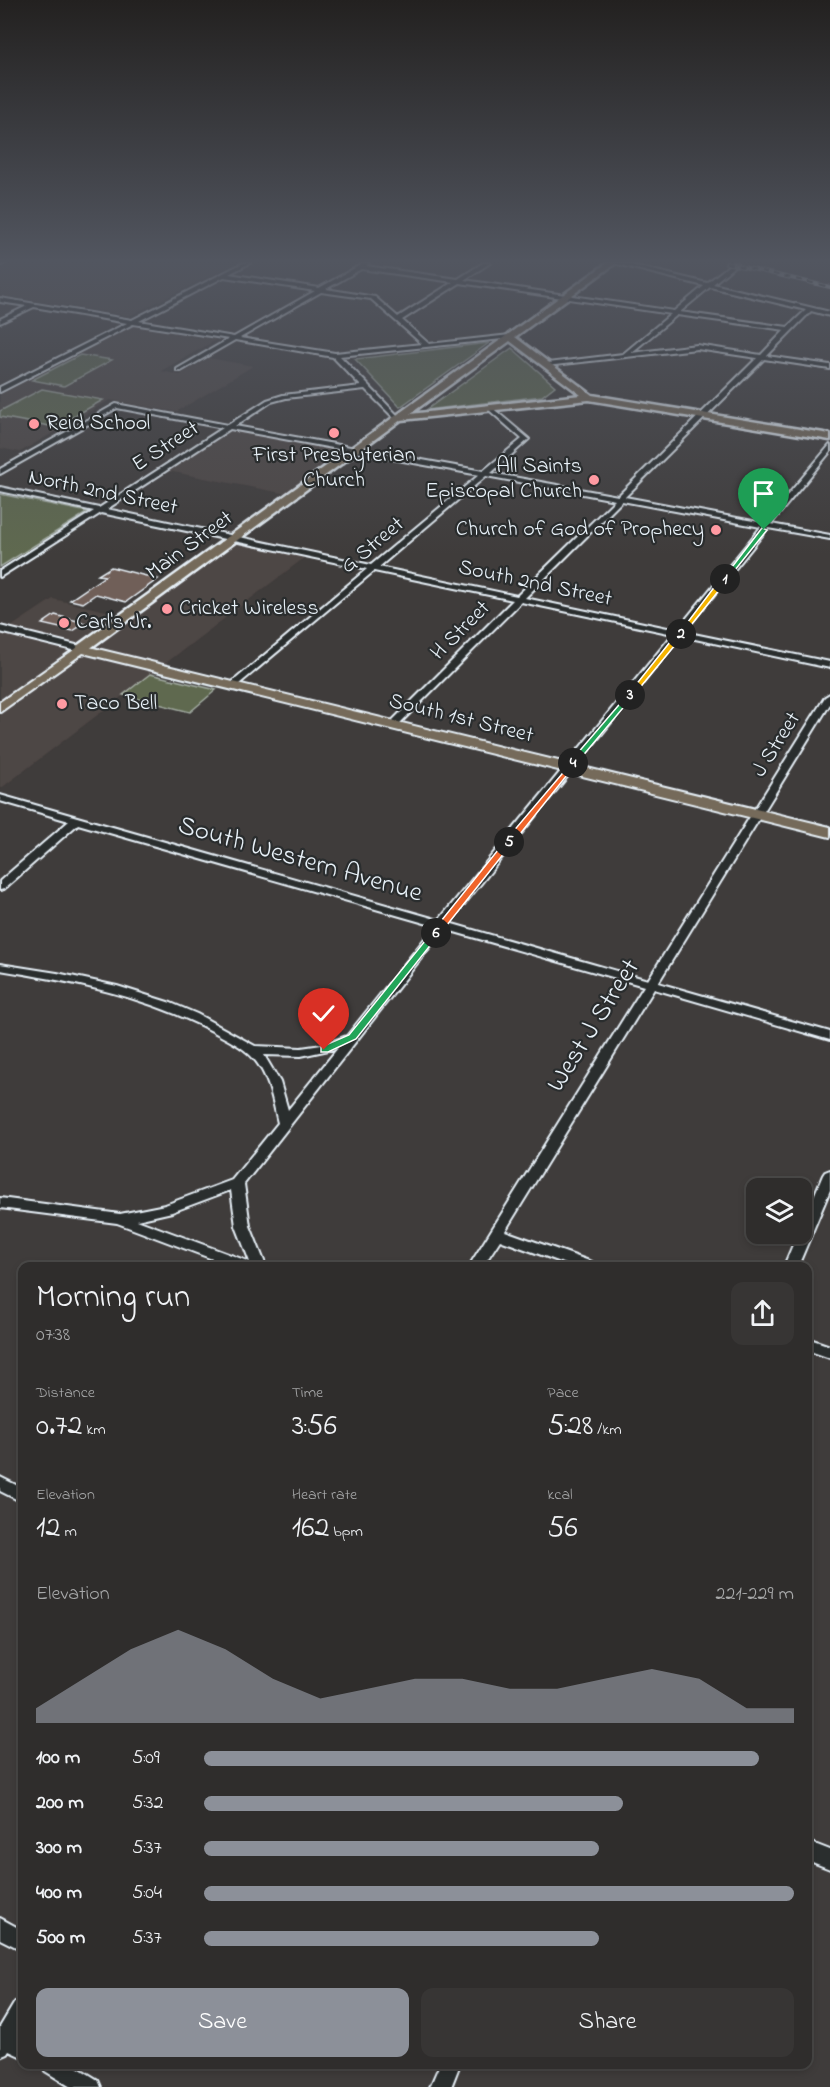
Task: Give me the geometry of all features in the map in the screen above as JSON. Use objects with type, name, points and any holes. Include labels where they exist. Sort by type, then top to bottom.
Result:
[{"type":"highway","name":"South 1st Street","points":[[81,649],[830,832]]},
{"type":"highway","points":[[0,708],[81,649]]},
{"type":"main road","name":"Main Street","points":[[81,649],[477,360]]},
{"type":"main road","points":[[542,360],[589,398]]},
{"type":"main road","points":[[397,418],[589,398],[830,437]]},
{"type":"street","points":[[0,390],[57,360]]},
{"type":"street","points":[[179,370],[196,360]]},
{"type":"street","points":[[341,360],[397,418]]},
{"type":"street","points":[[350,368],[351,364],[356,360]]},
{"type":"street","points":[[548,365],[583,360]]},
{"type":"street","name":"H Street","points":[[393,725],[760,360]]},
{"type":"street","points":[[786,360],[830,367]]},
{"type":"street","points":[[0,384],[9,385]]},
{"type":"street","name":"E Street","points":[[0,575],[269,401],[285,396],[366,387]]},
{"type":"street","points":[[0,472],[116,406],[830,537]]},
{"type":"street","name":"G Street","points":[[233,686],[526,439],[490,408]]},
{"type":"street","points":[[118,1218],[167,1209],[237,1183],[443,923],[681,634],[830,447]]},
{"type":"street","name":"North 2nd Street","points":[[0,489],[233,539]]},
{"type":"street","name":"South 2nd Street","points":[[233,539],[830,665]]},
{"type":"street","points":[[0,629],[81,649]]},
{"type":"street","name":"J Street","points":[[757,814],[830,697]]},
{"type":"street","name":"South Western Avenue","points":[[0,798],[443,923],[830,1036]]},
{"type":"street","name":"West J Street","points":[[478,1262],[757,814]]},
{"type":"street","points":[[0,887],[76,820]]},
{"type":"street","points":[[0,967],[96,982],[134,992],[181,1010],[251,1048],[287,1054],[324,1050],[353,1037]]},
{"type":"street","points":[[251,1048],[267,1068],[279,1096],[284,1122]]},
{"type":"street","points":[[793,1262],[830,1176]]},
{"type":"street","points":[[237,1183],[240,1221],[246,1242],[257,1262]]},
{"type":"street","points":[[2,1204],[118,1218],[235,1262]]},
{"type":"street","points":[[496,1233],[576,1262]]},
{"type":"street","points":[[812,1346],[830,1352]]},
{"type":"street","points":[[0,1484],[18,1493]]},
{"type":"street","points":[[812,1852],[830,1860]]},
{"type":"street","points":[[0,1928],[18,1938]]},
{"type":"street","points":[[10,2044],[18,2021]]},
{"type":"street","points":[[61,2069],[92,2087]]},
{"type":"street","points":[[440,2087],[448,2069]]},
{"type":"shaded area","points":[[66,360],[180,360],[161,371],[180,375],[205,360],[222,360],[253,366],[176,412],[110,400],[20,452],[0,448],[0,395]]},
{"type":"shaded area","points":[[231,427],[356,450],[292,495],[163,470]]},
{"type":"shaded area","points":[[233,539],[308,555],[0,789],[0,634],[53,599],[128,616]]},
{"type":"green space","points":[[70,360],[111,360],[64,386],[32,380]]},
{"type":"green space","points":[[356,360],[465,360],[400,407]]},
{"type":"green space","points":[[495,360],[526,360],[555,386],[542,396],[426,410]]},
{"type":"green space","points":[[42,389],[103,400],[55,427],[0,417],[0,411]]},
{"type":"green space","points":[[0,494],[88,512],[0,567]]},
{"type":"green space","points":[[150,674],[216,690],[190,712],[123,695]]},
{"type":"building","points":[[111,567],[158,579],[126,602],[96,594],[83,603],[70,600],[105,576],[98,575]]},
{"type":"building","name":"Carl's Jr.","points":[[55,615],[85,623],[73,631],[42,624]]},
{"type":"place","name":"Reid School","points":[[34,424]]},
{"type":"place","name":"First Presbyterian Church","points":[[334,433]]},
{"type":"place","name":"All Saints Episcopal Church","points":[[594,480]]},
{"type":"place","name":"Church of God of Prophecy","points":[[716,530]]},
{"type":"place","name":"Cricket Wireless","points":[[167,609]]},
{"type":"place","name":"Carl's Jr.","points":[[64,623]]},
{"type":"place","name":"Taco Bell","points":[[62,704]]},
{"type":"route","points":[[324,1050],[353,1037],[443,923],[764,530]]}]
